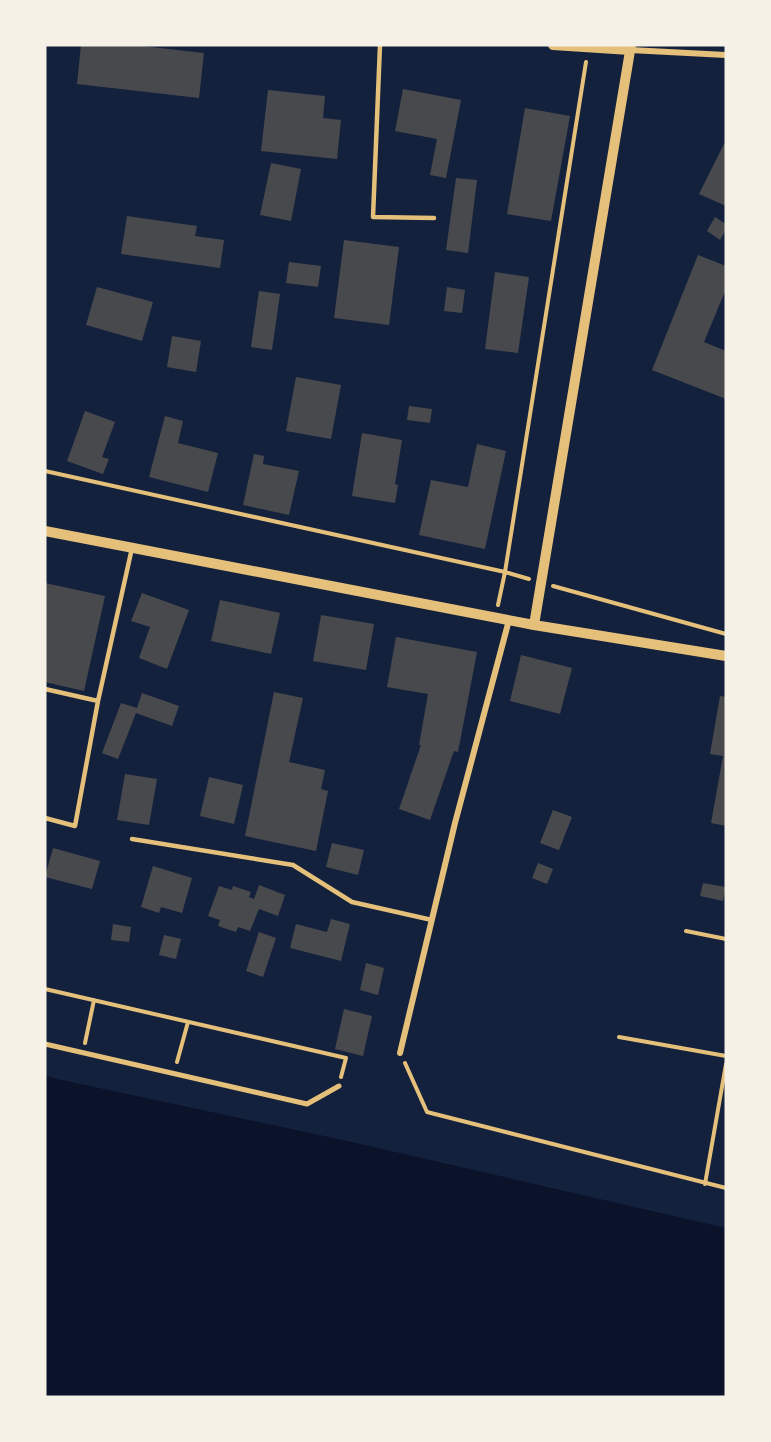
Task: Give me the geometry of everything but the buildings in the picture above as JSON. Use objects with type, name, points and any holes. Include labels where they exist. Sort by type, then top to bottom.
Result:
[{"type":"street","points":[[553,45],[726,55]]},
{"type":"street","points":[[534,625],[631,48]]},
{"type":"street","points":[[45,531],[534,625],[726,656]]},
{"type":"street","points":[[400,1053],[455,823],[509,620]]},
{"type":"street","points":[[45,1044],[307,1104],[339,1086]]},
{"type":"lane","points":[[380,45],[373,217],[434,218]]},
{"type":"lane","points":[[45,818],[75,826],[98,701],[132,548]]},
{"type":"lane","points":[[45,689],[98,701]]},
{"type":"lane","points":[[132,839],[293,865],[352,902],[432,920]]},
{"type":"path","points":[[496,618],[588,48]]},
{"type":"path","points":[[45,471],[505,572],[726,634]]},
{"type":"path","points":[[686,931],[726,939]]},
{"type":"path","points":[[45,989],[346,1058],[339,1086]]},
{"type":"path","points":[[83,1053],[94,1000]]},
{"type":"path","points":[[174,1073],[188,1022]]},
{"type":"path","points":[[619,1037],[726,1056]]},
{"type":"path","points":[[400,1053],[427,1112],[726,1188]]},
{"type":"path","points":[[705,1184],[726,1064]]},
{"type":"water","points":[[45,1075],[343,1140],[726,1228],[726,1397],[45,1397]]}]
